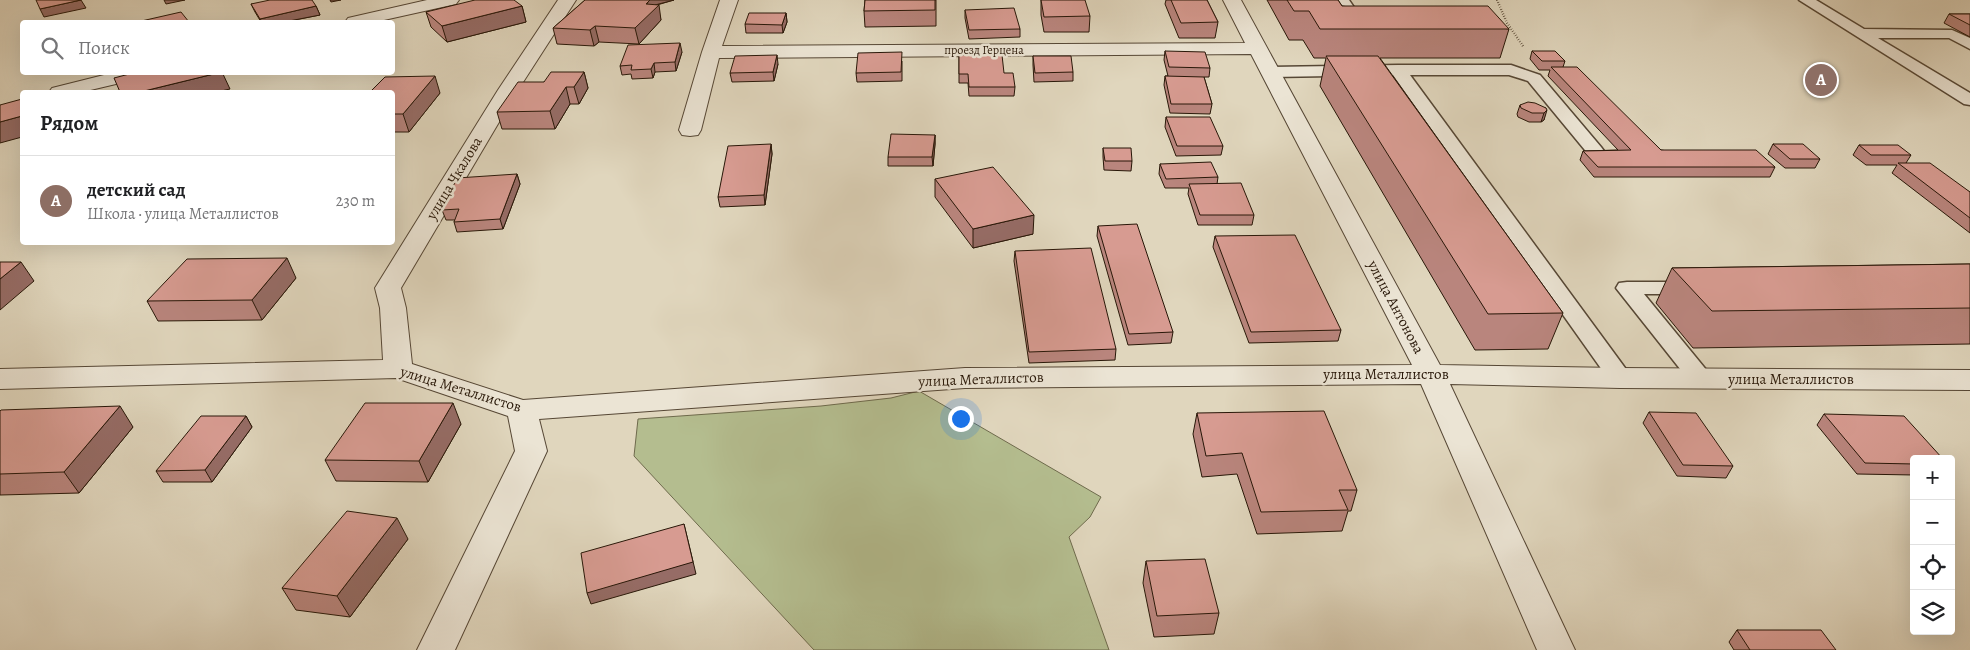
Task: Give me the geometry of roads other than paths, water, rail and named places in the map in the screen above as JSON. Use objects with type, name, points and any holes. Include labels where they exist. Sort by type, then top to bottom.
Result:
[{"type":"street","points":[[361,20],[416,3],[450,0]]},
{"type":"street","name":"улица Чкалова","points":[[398,369],[393,308],[388,288],[508,90],[567,0]]},
{"type":"street","points":[[690,130],[711,52],[729,0]]},
{"type":"street","name":"улица Антонова","points":[[1232,0],[1431,374],[1556,650]]},
{"type":"street","name":"проезд Герцена","points":[[711,52],[1257,48]]},
{"type":"street","points":[[67,90],[130,75]]},
{"type":"street","name":"улица Металлистов","points":[[0,379],[398,369],[522,410],[965,378],[1431,374],[1620,378],[1970,380]]},
{"type":"street","points":[[436,650],[531,451],[522,410]]},
{"type":"lane","points":[[1342,0],[1358,23],[1382,23]]},
{"type":"lane","points":[[1806,0],[1970,100]]},
{"type":"lane","points":[[1861,33],[1952,34],[1970,44]]},
{"type":"lane","points":[[1398,70],[1620,378]]},
{"type":"lane","points":[[1272,72],[1511,70],[1534,78],[1595,151]]},
{"type":"lane","points":[[1700,378],[1627,288],[1715,288]]},
{"type":"place","name":"детский сад","points":[[1821,80]]}]
